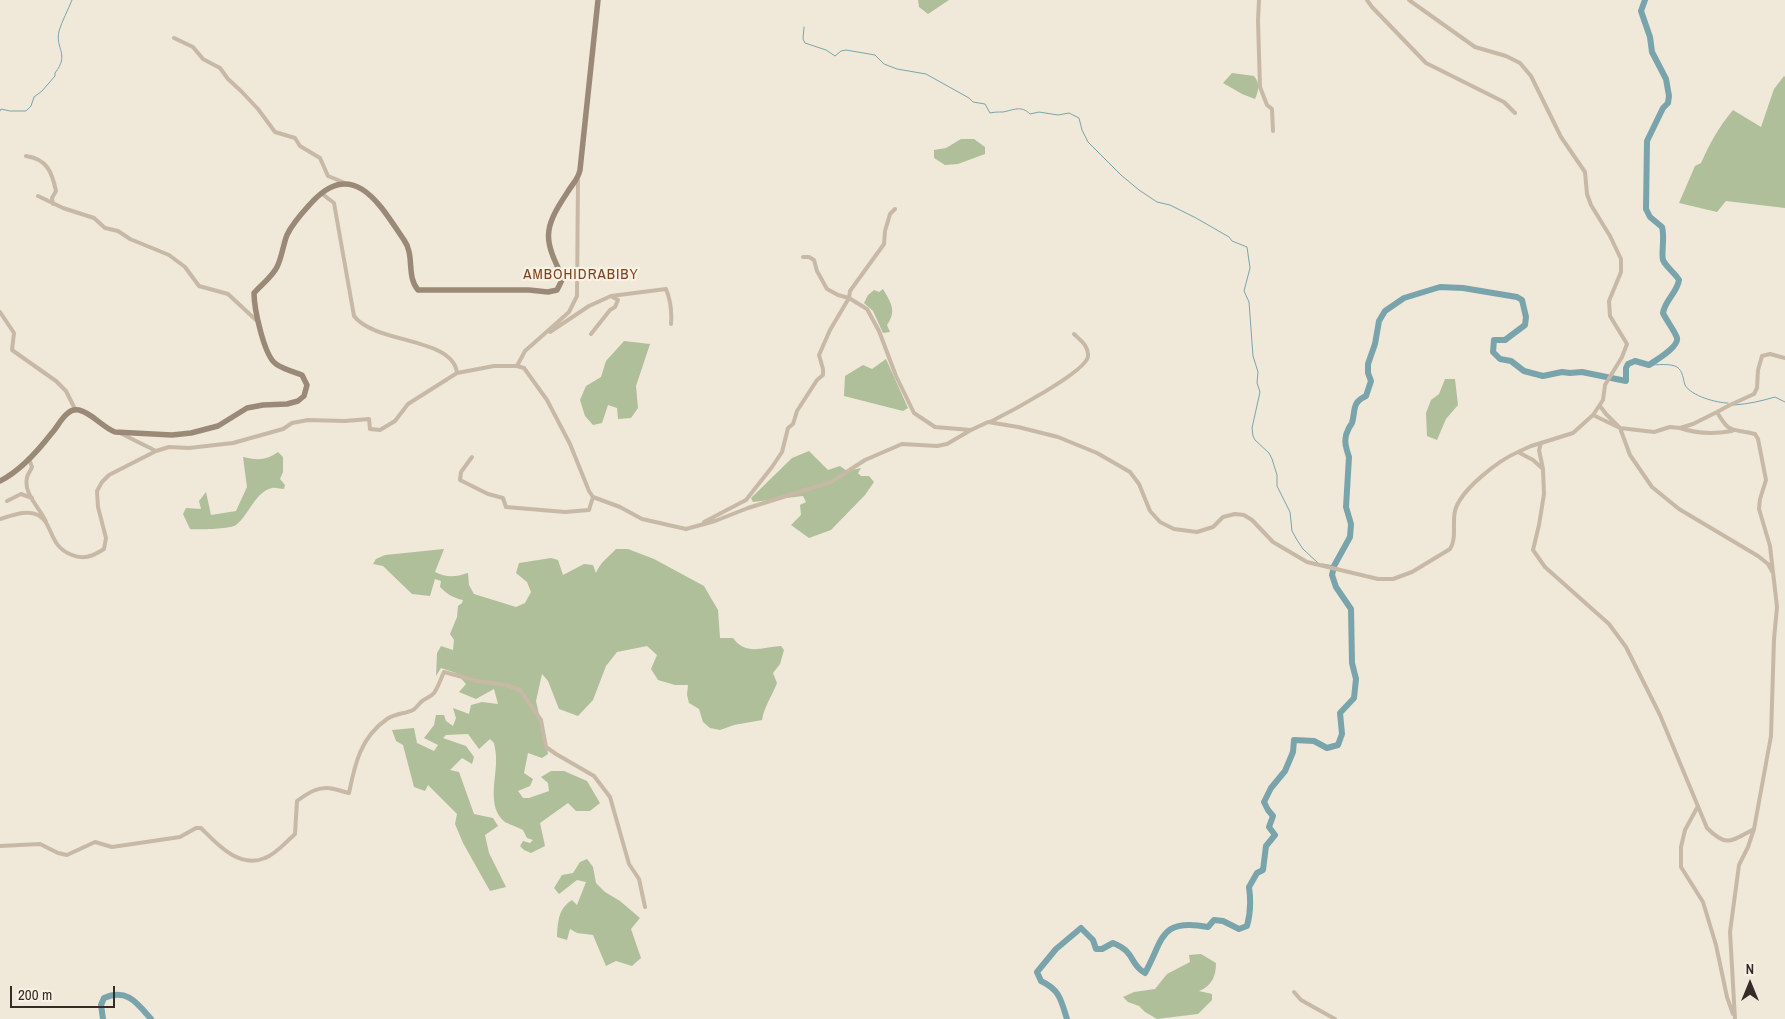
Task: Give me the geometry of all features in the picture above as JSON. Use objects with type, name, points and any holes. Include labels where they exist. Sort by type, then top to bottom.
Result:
[{"type":"main road","points":[[0,481],[8,477],[30,459],[66,414],[75,409],[109,430],[121,434],[172,435],[191,433],[218,426],[247,408],[288,404],[304,396],[307,384],[302,375],[273,362],[256,320],[254,293],[277,269],[288,234],[303,211],[321,193],[334,185],[346,184],[357,186],[374,198],[407,244],[412,283],[418,290],[548,292],[557,290],[563,278],[550,251],[549,225],[555,210],[578,180],[587,113],[598,0]]},
{"type":"street","points":[[1259,0],[1260,87],[1267,105],[1272,109],[1273,131]]},
{"type":"street","points":[[1367,0],[1426,63],[1504,102],[1515,113]]},
{"type":"street","points":[[988,422],[1058,437],[1097,454],[1130,472],[1139,484],[1150,512],[1160,522],[1174,529],[1197,532],[1213,527],[1224,517],[1235,514],[1244,515],[1252,520],[1273,542],[1307,562],[1378,579],[1393,579],[1412,572],[1450,549],[1453,544],[1455,510],[1463,495],[1500,461],[1531,446],[1573,433],[1593,415],[1603,400],[1605,385],[1622,357],[1626,344],[1610,316],[1610,301],[1621,272],[1622,263],[1610,236],[1591,205],[1587,194],[1585,172],[1561,137],[1536,85],[1520,63],[1506,56],[1475,47],[1409,0]]},
{"type":"street","points":[[174,38],[193,47],[203,59],[220,68],[228,80],[241,90],[258,109],[275,132],[295,138],[300,146],[320,158],[328,176],[346,184]]},
{"type":"street","points":[[26,156],[38,158],[50,170],[56,191],[52,198],[53,204]]},
{"type":"street","points":[[517,366],[525,351],[568,312],[577,296],[578,180]]},
{"type":"street","points":[[321,193],[334,203],[354,316],[361,324],[376,331],[440,351],[453,363],[457,373]]},
{"type":"street","points":[[38,196],[53,204],[94,218],[105,228],[117,230],[130,239],[169,255],[185,267],[199,286],[228,294],[248,310],[256,320]]},
{"type":"street","points":[[695,526],[746,500],[782,452],[788,428],[793,424],[800,405],[817,380],[823,375],[824,369],[819,355],[830,330],[849,298],[850,292],[884,244],[885,231],[890,214],[895,209]]},
{"type":"street","points":[[803,258],[808,257],[814,260],[827,289],[849,298],[867,309],[879,331],[896,376],[914,412],[935,427],[971,430]]},
{"type":"street","points":[[548,332],[589,306],[611,296],[666,289],[672,309],[671,324]]},
{"type":"street","points":[[591,334],[615,306],[618,300],[611,296]]},
{"type":"street","points":[[0,312],[14,333],[12,350],[56,380],[66,391],[75,409]]},
{"type":"street","points":[[30,459],[32,467],[26,478],[32,498],[42,513],[52,537],[62,552],[79,558],[92,557],[104,549],[106,538],[98,507],[97,491],[102,482],[109,475],[156,451],[169,447],[189,448],[233,443],[283,429],[292,423],[308,420],[345,422],[369,419],[370,429],[380,430],[395,421],[408,404],[457,373],[494,366],[517,366],[524,368],[547,400],[570,444],[593,498],[620,506],[642,519],[686,529],[831,482],[865,460],[902,444],[937,446],[946,444],[1049,390],[1085,364],[1089,358],[1087,348],[1074,334]]},
{"type":"street","points":[[1680,428],[1693,424],[1754,394],[1757,388],[1759,363],[1762,356],[1770,354],[1785,358]]},
{"type":"street","points":[[1600,406],[1620,428],[1630,455],[1652,487],[1679,509],[1758,556],[1768,564],[1774,575]]},
{"type":"street","points":[[1718,412],[1725,426],[1735,431]]},
{"type":"street","points":[[1593,415],[1620,428],[1654,432],[1670,426],[1691,432],[1715,434],[1735,431],[1755,434],[1758,439],[1766,480],[1760,499],[1760,509],[1768,537],[1778,607],[1774,639],[1772,728],[1754,829],[1739,865],[1730,932],[1735,1019]]},
{"type":"street","points":[[121,434],[156,451]]},
{"type":"street","points":[[1542,443],[1539,450],[1543,469],[1543,507],[1533,550],[1545,567],[1609,624],[1626,647],[1660,715],[1707,828],[1718,839],[1728,841],[1754,829]]},
{"type":"street","points":[[1518,452],[1533,460],[1543,469]]},
{"type":"street","points":[[472,457],[461,472],[460,480],[488,494],[503,498],[506,507],[565,512],[589,510],[593,498]]},
{"type":"street","points":[[8,501],[21,494],[32,498]]},
{"type":"street","points":[[0,519],[27,512],[38,515],[47,524]]},
{"type":"street","points":[[0,846],[40,844],[58,853],[67,855],[95,842],[112,847],[180,837],[191,830],[201,828],[225,851],[235,857],[250,860],[266,858],[295,834],[298,801],[308,793],[320,788],[349,793],[359,752],[366,741],[389,718],[398,713],[413,710],[435,692],[444,672],[477,681],[506,685],[520,690],[541,720],[546,747],[594,776],[610,797],[628,864],[639,879],[645,907]]},
{"type":"street","points":[[1698,806],[1685,830],[1681,847],[1681,867],[1703,902],[1716,946],[1727,997],[1735,1019]]},
{"type":"street","points":[[1294,992],[1301,1000],[1335,1019]]},
{"type":"green space","points":[[918,0],[949,0],[928,14],[919,7]]},
{"type":"green space","points":[[1232,73],[1254,76],[1258,87],[1255,99],[1223,83]]},
{"type":"green space","points":[[1784,76],[1785,208],[1726,201],[1717,212],[1679,203],[1695,166],[1701,163],[1715,136],[1733,110],[1761,127],[1774,89]]},
{"type":"green space","points":[[961,139],[974,139],[985,147],[985,154],[958,164],[945,165],[934,158],[934,150],[946,148]]},
{"type":"green space","points":[[883,289],[892,307],[892,315],[887,325],[890,332],[883,333],[873,311],[864,303],[868,295],[874,290],[879,292]]},
{"type":"green space","points":[[624,341],[650,344],[636,386],[638,408],[631,418],[618,419],[617,408],[608,405],[602,423],[593,425],[585,416],[580,400],[586,386],[601,377],[606,361]]},
{"type":"green space","points":[[886,359],[908,408],[903,411],[844,396],[845,376],[863,365],[872,369]]},
{"type":"green space","points":[[1445,379],[1455,379],[1458,405],[1446,419],[1437,440],[1427,436],[1426,413],[1431,400],[1439,394]]},
{"type":"green space","points":[[809,451],[828,470],[840,466],[847,471],[861,468],[858,473],[861,476],[869,476],[874,482],[865,495],[831,530],[809,538],[791,525],[801,515],[800,505],[806,502],[803,496],[753,502],[751,498],[792,458]]},
{"type":"green space","points":[[278,452],[283,457],[283,472],[280,479],[285,485],[284,489],[273,488],[266,490],[236,525],[214,529],[190,529],[183,514],[186,508],[201,509],[199,501],[206,492],[211,515],[236,511],[247,487],[243,457],[261,459]]},
{"type":"green space","points":[[444,549],[435,572],[451,576],[468,573],[469,585],[474,594],[516,607],[525,603],[531,592],[527,582],[516,573],[519,563],[551,558],[558,560],[563,575],[584,564],[593,565],[596,573],[602,563],[616,549],[628,549],[654,559],[704,586],[718,610],[720,638],[733,638],[738,644],[749,649],[781,646],[784,650],[780,664],[773,673],[777,683],[766,706],[762,720],[734,725],[720,730],[710,728],[703,722],[699,709],[689,703],[687,695],[688,685],[675,685],[658,680],[651,669],[657,655],[647,646],[617,652],[606,666],[593,700],[578,716],[559,709],[548,681],[542,674],[536,701],[548,754],[542,758],[528,753],[524,773],[533,779],[530,786],[518,791],[523,798],[529,798],[549,791],[548,783],[541,777],[551,771],[564,771],[587,781],[600,803],[590,811],[576,811],[568,803],[540,823],[545,846],[531,853],[524,850],[520,846],[523,841],[530,843],[533,840],[527,838],[523,830],[505,822],[499,816],[496,808],[494,800],[496,756],[494,743],[490,739],[479,749],[468,734],[446,735],[443,738],[466,746],[474,757],[472,764],[462,758],[450,770],[459,772],[474,814],[493,818],[498,826],[485,835],[489,853],[506,887],[490,891],[463,843],[455,824],[457,814],[428,785],[425,791],[414,787],[403,745],[396,741],[392,730],[414,728],[417,743],[434,751],[438,745],[424,738],[434,725],[436,715],[444,715],[446,721],[453,726],[456,718],[453,708],[469,714],[471,705],[482,702],[498,704],[494,689],[476,699],[459,692],[466,684],[456,673],[441,668],[436,676],[437,653],[441,646],[453,650],[454,640],[450,634],[457,617],[458,606],[463,600],[448,594],[440,587],[441,581],[435,579],[430,596],[412,594],[383,566],[373,564],[376,559],[385,555]]},
{"type":"green space","points":[[587,859],[593,867],[596,883],[640,918],[631,929],[641,958],[632,966],[616,961],[606,966],[593,935],[577,933],[570,929],[567,940],[557,937],[561,911],[572,900],[577,905],[586,882],[577,880],[559,894],[554,888],[562,875],[573,873],[580,862]]},
{"type":"green space","points":[[1201,954],[1216,963],[1216,968],[1210,983],[1199,991],[1212,994],[1212,1000],[1198,1014],[1157,1019],[1123,997],[1134,992],[1155,989],[1167,974],[1190,962],[1189,955]]},
{"type":"waterway","points":[[0,111],[1,109],[26,111],[31,106],[34,97],[55,76],[62,56],[58,37],[59,31],[72,0]]},
{"type":"waterway","points":[[1067,1019],[1059,996],[1052,988],[1041,981],[1037,972],[1056,949],[1081,928],[1093,940],[1096,949],[1102,949],[1113,943],[1125,950],[1136,966],[1145,973],[1160,941],[1172,929],[1192,925],[1208,927],[1214,920],[1223,921],[1239,929],[1247,926],[1250,906],[1249,887],[1257,873],[1263,870],[1266,846],[1275,835],[1269,827],[1273,816],[1264,802],[1271,788],[1285,771],[1293,752],[1294,740],[1314,741],[1327,748],[1338,745],[1342,734],[1340,713],[1354,698],[1356,679],[1352,663],[1351,609],[1336,587],[1332,575],[1334,566],[1350,537],[1351,524],[1346,507],[1349,457],[1345,440],[1352,423],[1356,404],[1366,396],[1371,381],[1368,373],[1368,364],[1375,344],[1379,321],[1385,311],[1404,298],[1440,287],[1463,288],[1517,297],[1522,300],[1526,317],[1525,325],[1505,340],[1494,340],[1493,352],[1500,359],[1511,361],[1524,371],[1543,376],[1562,372],[1582,372],[1626,381],[1626,368],[1628,364],[1635,361],[1649,365],[1666,353],[1677,342],[1676,335],[1663,313],[1679,280],[1663,260],[1662,227],[1650,217],[1646,209],[1647,141],[1663,108],[1668,103],[1669,96],[1666,79],[1652,52],[1650,37],[1641,11],[1645,0]]},
{"type":"waterway","points":[[804,27],[803,39],[805,43],[826,50],[835,56],[841,51],[846,50],[875,55],[884,64],[897,69],[926,74],[973,102],[985,104],[990,113],[1017,109],[1027,111],[1030,114],[1039,112],[1058,115],[1069,113],[1079,118],[1088,142],[1139,190],[1157,202],[1170,205],[1229,237],[1232,241],[1247,247],[1250,268],[1244,291],[1249,302],[1253,356],[1258,372],[1257,383],[1260,392],[1252,428],[1253,436],[1269,453],[1272,459],[1277,475],[1277,486],[1290,512],[1292,531],[1303,549],[1318,563]]},
{"type":"waterway","points":[[1649,365],[1677,367],[1682,373],[1688,389],[1698,396],[1717,402],[1728,403]]},
{"type":"waterway","points":[[1734,405],[1775,397],[1785,402]]},
{"type":"waterway","points":[[1322,564],[1334,566]]},
{"type":"waterway","points":[[103,1019],[101,1005],[104,998],[112,995],[125,996],[131,999],[151,1019]]},
{"type":"district","name":"AMBOHIDRABIBY","points":[[581,275]]}]
